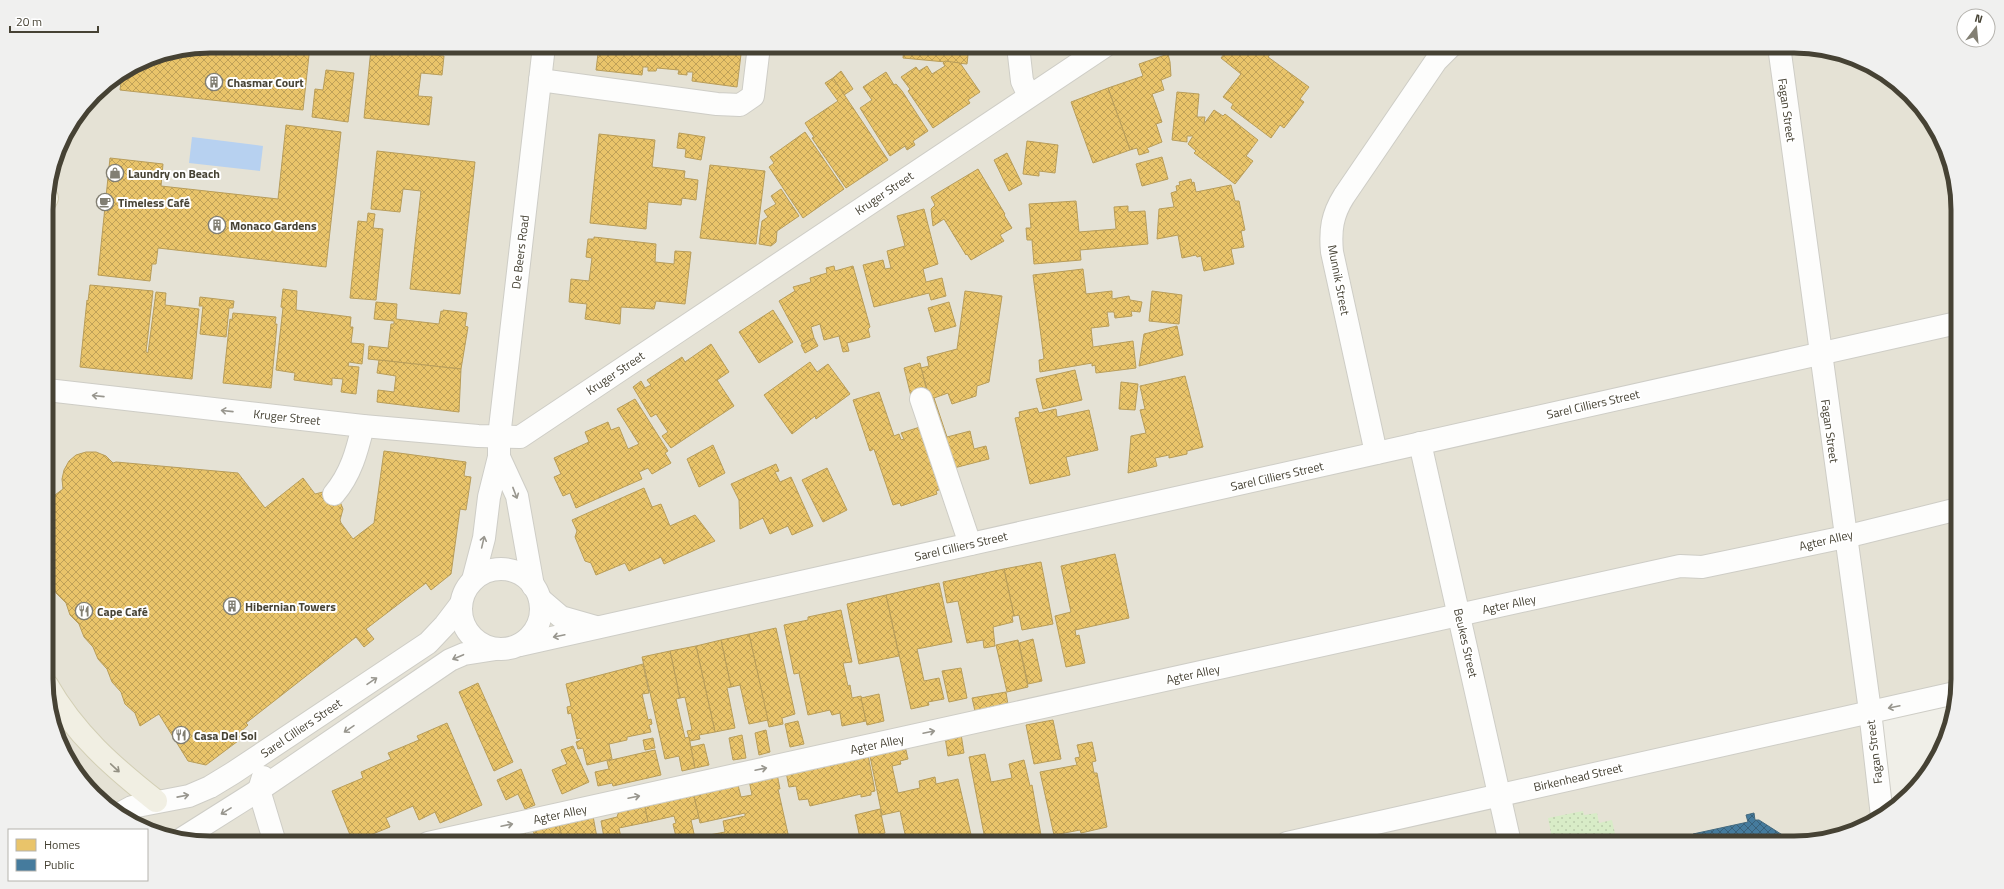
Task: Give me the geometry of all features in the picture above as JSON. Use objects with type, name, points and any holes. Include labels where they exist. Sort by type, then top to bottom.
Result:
[{"type":"main road","points":[[53,695],[71,721],[96,750],[125,777],[156,801]]},
{"type":"street","name":"De Beers Road","points":[[473,580],[484,538],[489,497],[499,447],[543,53]]},
{"type":"street","points":[[540,80],[717,104],[740,105],[753,96],[758,53]]},
{"type":"street","points":[[1019,53],[1022,81],[1029,96]]},
{"type":"street","name":"Kruger Street","points":[[53,391],[364,426],[499,447],[520,437],[1094,53]]},
{"type":"street","name":"Munnik Street","points":[[1376,453],[1332,252],[1332,221],[1344,196],[1436,61],[1444,53]]},
{"type":"street","name":"Fagan Street","points":[[1780,53],[1870,711],[1881,810]]},
{"type":"street","name":"Sarel Cilliers Street","points":[[520,645],[1951,324]]},
{"type":"street","points":[[921,399],[970,544]]},
{"type":"street","points":[[334,494],[345,480],[353,464],[364,426]]},
{"type":"street","name":"Beukes Street","points":[[1420,443],[1509,836]]},
{"type":"street","points":[[188,835],[259,790],[450,660],[464,654],[496,649],[508,649],[520,645],[531,637],[538,625],[541,612],[517,496],[499,447]]},
{"type":"street","name":"Agter Alley","points":[[460,836],[1680,566],[1702,567],[1845,537],[1951,511]]},
{"type":"street","points":[[496,649],[483,646],[473,639],[465,628],[461,617],[461,604],[464,591],[473,580],[484,572],[498,569],[512,570],[524,577],[537,593]]},
{"type":"street","name":"Sarel Cilliers Street","points":[[537,593],[561,617],[597,628]]},
{"type":"street","name":"Sarel Cilliers Street","points":[[125,811],[132,807],[156,801],[188,796],[210,787],[269,750],[428,643],[445,625],[461,604]]},
{"type":"street","name":"Birkenhead Street","points":[[1317,836],[1951,694]]},
{"type":"street","points":[[269,750],[259,790],[272,836]]},
{"type":"shaded area","points":[[199,53],[1805,53],[1845,61],[1864,69],[1890,85],[1919,114],[1935,140],[1943,159],[1951,199],[1951,692],[1869,711],[1880,810],[1864,820],[1845,828],[1805,836],[199,836],[159,828],[140,820],[114,804],[85,775],[69,749],[61,730],[54,700],[53,199],[61,159],[69,140],[85,114],[114,85],[140,69],[159,61]]},
{"type":"green space","points":[[1583,811],[1584,815],[1597,813],[1599,823],[1612,820],[1615,836],[1552,836],[1548,818]]},
{"type":"water","points":[[192,137],[263,146],[260,171],[189,163]]},
{"type":"building: Homes","name":"Chasmar Court","points":[[309,53],[303,110],[120,90],[121,80],[140,69],[159,61],[189,54]]},
{"type":"building: Homes","points":[[371,53],[413,53],[444,56],[442,75],[421,73],[418,96],[432,97],[429,125],[364,118]]},
{"type":"building: Homes","points":[[598,53],[741,53],[737,87],[692,81],[693,72],[687,72],[687,75],[678,74],[679,70],[657,68],[656,71],[648,71],[648,67],[643,67],[642,75],[596,70]]},
{"type":"building: Homes","points":[[903,53],[968,53],[967,64],[903,58]]},
{"type":"building: Homes","points":[[1225,53],[1271,53],[1268,57],[1309,87],[1300,99],[1304,102],[1284,128],[1280,125],[1271,138],[1231,108],[1233,104],[1223,97],[1241,74],[1221,58]]},
{"type":"building: Homes","points":[[1168,54],[1171,76],[1161,80],[1164,90],[1152,94],[1162,122],[1156,124],[1162,142],[1147,148],[1149,152],[1139,155],[1137,148],[1130,150],[1108,88],[1143,76],[1139,64]]},
{"type":"building: Homes","points":[[945,61],[960,63],[980,92],[968,100],[970,103],[933,128],[908,91],[910,89],[901,77],[916,67],[919,71],[927,66],[932,74],[945,66],[943,63]]},
{"type":"building: Homes","points":[[326,70],[354,73],[348,122],[312,117],[315,89],[323,90]]},
{"type":"building: Homes","points":[[841,71],[853,89],[844,95],[833,78]]},
{"type":"building: Homes","points":[[886,72],[894,85],[896,84],[902,91],[928,131],[913,141],[915,145],[907,150],[905,146],[890,156],[860,108],[872,100],[863,87]]},
{"type":"building: Homes","points":[[833,78],[888,160],[846,188],[812,138],[814,137],[805,123],[838,101],[825,83]]},
{"type":"building: Homes","points":[[1108,88],[1130,150],[1093,163],[1071,102]]},
{"type":"building: Homes","points":[[1177,92],[1199,94],[1197,117],[1205,117],[1204,124],[1214,110],[1223,116],[1225,114],[1258,140],[1246,156],[1253,161],[1235,184],[1194,153],[1196,151],[1188,144],[1193,136],[1187,136],[1187,142],[1172,140]]},
{"type":"building: Homes","name":"Monaco Gardens","points":[[286,125],[341,132],[326,267],[158,248],[156,264],[152,264],[150,281],[98,275],[110,158],[163,164],[161,186],[278,199]]},
{"type":"building: Homes","points":[[805,132],[844,189],[803,218],[769,167],[774,163],[770,157]]},
{"type":"building: Homes","points":[[679,133],[705,137],[701,160],[685,157],[686,149],[677,148]]},
{"type":"building: Homes","points":[[599,134],[655,140],[652,167],[685,171],[684,178],[698,180],[696,200],[682,198],[681,205],[648,202],[646,229],[590,223]]},
{"type":"building: Homes","points":[[1027,141],[1058,145],[1055,173],[1039,171],[1039,176],[1023,174]]},
{"type":"building: Homes","points":[[377,151],[475,162],[460,294],[410,289],[421,191],[403,189],[400,212],[371,209]]},
{"type":"building: Homes","points":[[1007,153],[1022,184],[1009,191],[994,160]]},
{"type":"building: Homes","points":[[1162,157],[1168,179],[1142,186],[1136,164]]},
{"type":"building: Homes","points":[[710,165],[765,171],[756,244],[700,238]]},
{"type":"building: Homes","points":[[978,169],[1012,228],[1000,235],[1004,241],[971,260],[967,254],[966,255],[944,219],[933,226],[931,209],[935,205],[931,197]]},
{"type":"building: Homes","points":[[1191,179],[1192,183],[1194,182],[1196,192],[1231,185],[1235,201],[1239,201],[1245,230],[1241,231],[1244,247],[1231,249],[1234,264],[1204,271],[1201,256],[1197,257],[1196,255],[1182,258],[1178,235],[1157,239],[1159,209],[1174,207],[1171,193],[1177,191],[1176,186],[1180,185],[1179,182]]},
{"type":"building: Homes","points":[[781,189],[799,216],[777,231],[776,242],[771,246],[759,244],[762,221],[768,217],[764,211],[776,204],[771,196]]},
{"type":"building: Homes","points":[[1076,201],[1079,232],[1116,229],[1114,207],[1128,206],[1128,212],[1145,211],[1148,244],[1080,250],[1081,260],[1034,264],[1032,240],[1027,240],[1026,228],[1031,228],[1029,204]]},
{"type":"building: Homes","points":[[924,209],[938,264],[923,269],[926,282],[942,278],[946,296],[931,300],[929,293],[874,307],[863,265],[883,260],[885,269],[891,268],[887,251],[905,246],[897,216]]},
{"type":"building: Homes","points":[[368,213],[375,214],[373,228],[383,229],[376,300],[350,298],[358,221],[367,222]]},
{"type":"building: Homes","points":[[594,237],[656,244],[655,262],[674,264],[675,251],[691,252],[685,304],[656,301],[654,309],[621,307],[620,324],[585,319],[587,304],[569,302],[571,279],[589,281],[592,258],[586,257],[588,239],[594,239]]},
{"type":"building: Homes","points":[[834,266],[835,271],[853,266],[870,327],[868,329],[870,337],[847,343],[849,351],[843,352],[839,336],[824,340],[820,324],[811,327],[814,338],[802,344],[779,301],[795,291],[793,287],[811,282],[810,278],[827,273],[826,268]]},
{"type":"building: Homes","points":[[1083,269],[1086,294],[1112,291],[1112,299],[1129,296],[1130,300],[1142,302],[1140,312],[1131,311],[1132,316],[1115,318],[1114,312],[1107,312],[1109,326],[1091,328],[1093,347],[1133,341],[1136,368],[1096,373],[1095,365],[1092,366],[1092,363],[1040,372],[1039,360],[1044,359],[1033,275]]},
{"type":"building: Homes","points":[[90,285],[153,291],[146,352],[148,353],[156,292],[166,293],[165,305],[199,309],[192,379],[80,367]]},
{"type":"building: Homes","points":[[283,289],[297,291],[296,310],[351,317],[350,327],[353,327],[351,343],[364,344],[362,364],[349,362],[348,366],[359,367],[356,394],[341,392],[343,379],[332,378],[332,385],[294,380],[295,373],[276,370],[283,308],[281,307]]},
{"type":"building: Homes","points":[[965,291],[1002,296],[989,382],[977,386],[976,396],[952,404],[948,393],[934,398],[947,437],[970,431],[974,449],[986,446],[989,459],[950,469],[921,368],[929,366],[927,357],[957,349]]},
{"type":"building: Homes","points":[[1152,291],[1182,295],[1179,324],[1149,321]]},
{"type":"building: Homes","points":[[200,297],[234,301],[233,308],[229,308],[226,337],[200,334],[203,306],[199,306]]},
{"type":"building: Homes","points":[[376,302],[397,304],[396,319],[439,324],[441,311],[443,312],[443,310],[467,313],[465,326],[468,327],[461,369],[368,359],[369,346],[388,348],[391,324],[394,324],[394,321],[374,319]]},
{"type":"building: Homes","points":[[949,302],[956,326],[935,332],[928,308]]},
{"type":"building: Homes","points":[[773,310],[793,342],[759,363],[739,332]]},
{"type":"building: Homes","points":[[233,313],[276,317],[275,324],[277,324],[271,388],[223,383],[230,319],[232,320]]},
{"type":"building: Homes","points":[[1177,326],[1183,355],[1139,366],[1144,334]]},
{"type":"building: Homes","points":[[814,338],[818,346],[805,353],[801,345]]},
{"type":"building: Homes","points":[[711,344],[729,372],[717,380],[734,406],[671,448],[662,436],[668,432],[656,414],[651,417],[633,387],[641,381],[645,388],[651,385],[647,380],[682,357],[685,362]]},
{"type":"building: Homes","points":[[379,360],[461,369],[459,412],[377,402],[378,390],[394,392],[396,376],[377,373]]},
{"type":"building: Homes","points":[[810,362],[817,372],[828,364],[850,394],[816,419],[815,416],[792,434],[764,395]]},
{"type":"building: Homes","points":[[920,363],[927,392],[911,396],[904,368]]},
{"type":"building: Homes","points":[[1075,370],[1082,400],[1043,409],[1036,379]]},
{"type":"building: Homes","points":[[1185,376],[1203,447],[1187,451],[1187,454],[1169,458],[1169,455],[1155,458],[1157,466],[1128,473],[1131,436],[1146,433],[1140,410],[1145,409],[1140,386]]},
{"type":"building: Homes","points":[[1121,382],[1138,384],[1135,410],[1119,409]]},
{"type":"building: Homes","points":[[879,392],[894,436],[899,434],[901,440],[904,439],[901,433],[920,427],[944,488],[936,491],[937,494],[901,506],[900,503],[893,505],[874,449],[870,451],[853,400]]},
{"type":"building: Homes","points":[[635,399],[668,451],[665,453],[671,463],[652,474],[648,468],[639,472],[642,479],[576,508],[570,493],[563,496],[554,477],[561,474],[554,458],[589,442],[585,432],[608,422],[611,430],[619,427],[628,449],[639,444],[617,409]]},
{"type":"building: Homes","points":[[1037,408],[1039,413],[1056,409],[1057,417],[1089,410],[1098,450],[1066,457],[1070,475],[1030,484],[1015,418],[1020,417],[1019,412]]},
{"type":"building: Homes","points":[[713,445],[725,473],[699,487],[687,459]]},
{"type":"building: Homes","name":"Hibernian Towers","points":[[384,451],[466,462],[464,476],[471,477],[466,510],[460,509],[451,574],[431,590],[426,583],[366,629],[374,639],[364,647],[356,637],[246,723],[248,725],[239,733],[242,738],[206,765],[188,761],[159,714],[140,726],[135,713],[125,704],[121,692],[112,682],[107,669],[98,659],[93,647],[84,637],[79,624],[70,615],[66,603],[56,593],[53,584],[53,510],[55,495],[63,489],[62,479],[64,470],[69,461],[76,455],[86,452],[96,452],[106,456],[113,463],[116,462],[238,473],[265,508],[303,478],[315,494],[327,491],[339,499],[343,509],[340,520],[341,523],[353,539],[374,523]]},
{"type":"building: Homes","points":[[776,464],[779,471],[775,472],[780,482],[791,477],[813,526],[792,535],[788,526],[770,534],[763,518],[740,529],[739,500],[731,484]]},
{"type":"building: Homes","points":[[827,468],[847,510],[823,522],[802,480]]},
{"type":"building: Homes","points":[[644,488],[652,507],[661,504],[670,526],[695,515],[715,541],[664,564],[661,557],[629,571],[625,563],[596,575],[591,563],[585,561],[575,537],[577,531],[572,520]]},
{"type":"building: Homes","points":[[1115,554],[1129,618],[1075,630],[1076,636],[1079,635],[1085,663],[1066,667],[1055,616],[1071,612],[1061,566]]},
{"type":"building: Homes","points":[[1041,562],[1053,624],[1022,630],[1019,615],[1014,616],[1004,569]]},
{"type":"building: Homes","points":[[1004,569],[1014,616],[1012,616],[1013,622],[993,627],[995,646],[984,648],[983,640],[967,643],[958,601],[947,603],[943,582]]},
{"type":"building: Homes","points":[[939,583],[952,642],[917,649],[924,681],[939,678],[944,699],[928,702],[929,705],[911,709],[886,595]]},
{"type":"building: Homes","points":[[886,595],[899,656],[859,664],[847,604]]},
{"type":"building: Homes","points":[[841,610],[852,662],[843,663],[848,686],[850,685],[852,698],[861,696],[866,721],[842,726],[840,713],[832,715],[830,710],[808,715],[799,673],[794,674],[784,625],[808,620],[808,617]]},
{"type":"building: Homes","points":[[776,628],[795,714],[782,718],[783,724],[769,727],[749,634]]},
{"type":"building: Homes","points":[[749,634],[768,720],[749,724],[740,685],[731,687],[721,640]]},
{"type":"building: Homes","points":[[1033,639],[1042,681],[1028,684],[1019,643]]},
{"type":"building: Homes","points":[[721,640],[731,687],[727,688],[735,728],[715,732],[696,646]]},
{"type":"building: Homes","points":[[1018,640],[1028,687],[1007,692],[996,645]]},
{"type":"building: Homes","points":[[696,646],[715,732],[699,735],[700,739],[690,741],[687,731],[692,730],[685,697],[680,698],[670,651]]},
{"type":"building: Homes","points":[[670,651],[680,698],[676,699],[685,738],[689,737],[695,768],[682,771],[679,756],[665,759],[642,657]]},
{"type":"building: Homes","points":[[643,664],[649,693],[642,694],[648,720],[651,719],[652,724],[649,725],[651,732],[627,737],[627,740],[609,744],[612,759],[587,765],[583,748],[578,749],[576,742],[581,740],[580,738],[577,739],[571,713],[568,714],[567,707],[571,706],[566,684]]},
{"type":"building: Homes","points":[[961,668],[967,698],[949,702],[942,671]]},
{"type":"building: Homes","points":[[478,683],[513,762],[494,771],[459,692]]},
{"type":"building: Homes","points":[[1006,692],[1008,705],[975,711],[972,698]]},
{"type":"building: Homes","points":[[879,694],[884,721],[867,725],[861,698]]},
{"type":"building: Homes","points":[[1053,720],[1061,759],[1034,764],[1026,725]]},
{"type":"building: Homes","points":[[798,721],[804,744],[790,747],[785,724]]},
{"type":"building: Homes","points":[[447,723],[482,805],[440,823],[435,812],[419,820],[413,806],[386,818],[390,827],[368,836],[351,836],[332,791],[363,778],[361,772],[391,759],[388,753],[419,740],[417,736]]},
{"type":"building: Homes","points":[[766,730],[770,752],[759,755],[755,733]]},
{"type":"building: Homes","points":[[961,734],[964,753],[948,756],[945,737]]},
{"type":"building: Homes","points":[[742,735],[746,758],[733,760],[729,738]]},
{"type":"building: Homes","points":[[653,738],[655,748],[645,750],[643,740]]},
{"type":"building: Homes","points":[[1092,742],[1096,761],[1092,762],[1094,773],[1097,773],[1107,827],[1081,833],[1080,830],[1054,835],[1040,772],[1077,765],[1075,758],[1080,757],[1077,745]]},
{"type":"building: Homes","points":[[704,744],[709,765],[695,768],[691,747]]},
{"type":"building: Homes","points":[[573,746],[589,782],[562,794],[552,770],[567,764],[561,750]]},
{"type":"building: Homes","points":[[905,746],[908,759],[900,761],[901,764],[892,766],[898,793],[920,788],[919,781],[935,777],[936,784],[958,779],[971,836],[905,836],[900,811],[882,815],[870,756]]},
{"type":"building: Homes","points":[[655,750],[661,775],[613,786],[612,783],[598,786],[595,772],[609,769],[607,761]]},
{"type":"building: Homes","points":[[985,754],[991,782],[1012,778],[1009,764],[1024,760],[1030,786],[1032,785],[1041,835],[984,836],[969,757]]},
{"type":"building: Homes","points":[[868,755],[875,791],[871,792],[871,795],[861,797],[861,794],[810,806],[808,799],[799,800],[796,786],[789,787],[786,772]]},
{"type":"building: Homes","points":[[521,769],[535,805],[525,809],[518,794],[506,800],[497,780]]},
{"type":"building: Homes","points":[[777,774],[780,789],[778,789],[788,836],[704,836],[725,832],[723,821],[745,816],[745,813],[700,823],[694,796],[738,785],[741,797],[752,795],[749,780]]},
{"type":"building: Homes","points":[[693,792],[699,818],[691,820],[694,836],[676,836],[673,824],[676,823],[674,816],[648,822],[644,803]]},
{"type":"building: Homes","points":[[644,803],[648,822],[619,828],[621,836],[604,836],[601,821],[617,817],[620,808]]},
{"type":"building: Homes","points":[[880,809],[885,833],[870,836],[860,836],[855,815]]},
{"type":"building: Homes","points":[[593,816],[597,836],[562,836],[559,824]]},
{"type":"building: Homes","points":[[559,824],[562,836],[534,836],[533,829]]},
{"type":"building: Homes","points":[[525,831],[526,836],[500,836]]},
{"type":"building: Public","points":[[1754,813],[1755,820],[1759,820],[1784,836],[1692,836],[1693,834],[1748,822],[1746,815]]},
{"type":"place","name":"Chasmar Court","points":[[214,82]]},
{"type":"place","name":"Laundry on Beach","points":[[115,173]]},
{"type":"place","name":"Timeless Café","points":[[105,202]]},
{"type":"place","name":"Monaco Gardens","points":[[217,225]]},
{"type":"place","name":"Hibernian Towers","points":[[232,606]]},
{"type":"place","name":"Cape Café","points":[[84,611]]},
{"type":"place","name":"Casa Del Sol","points":[[181,735]]}]
